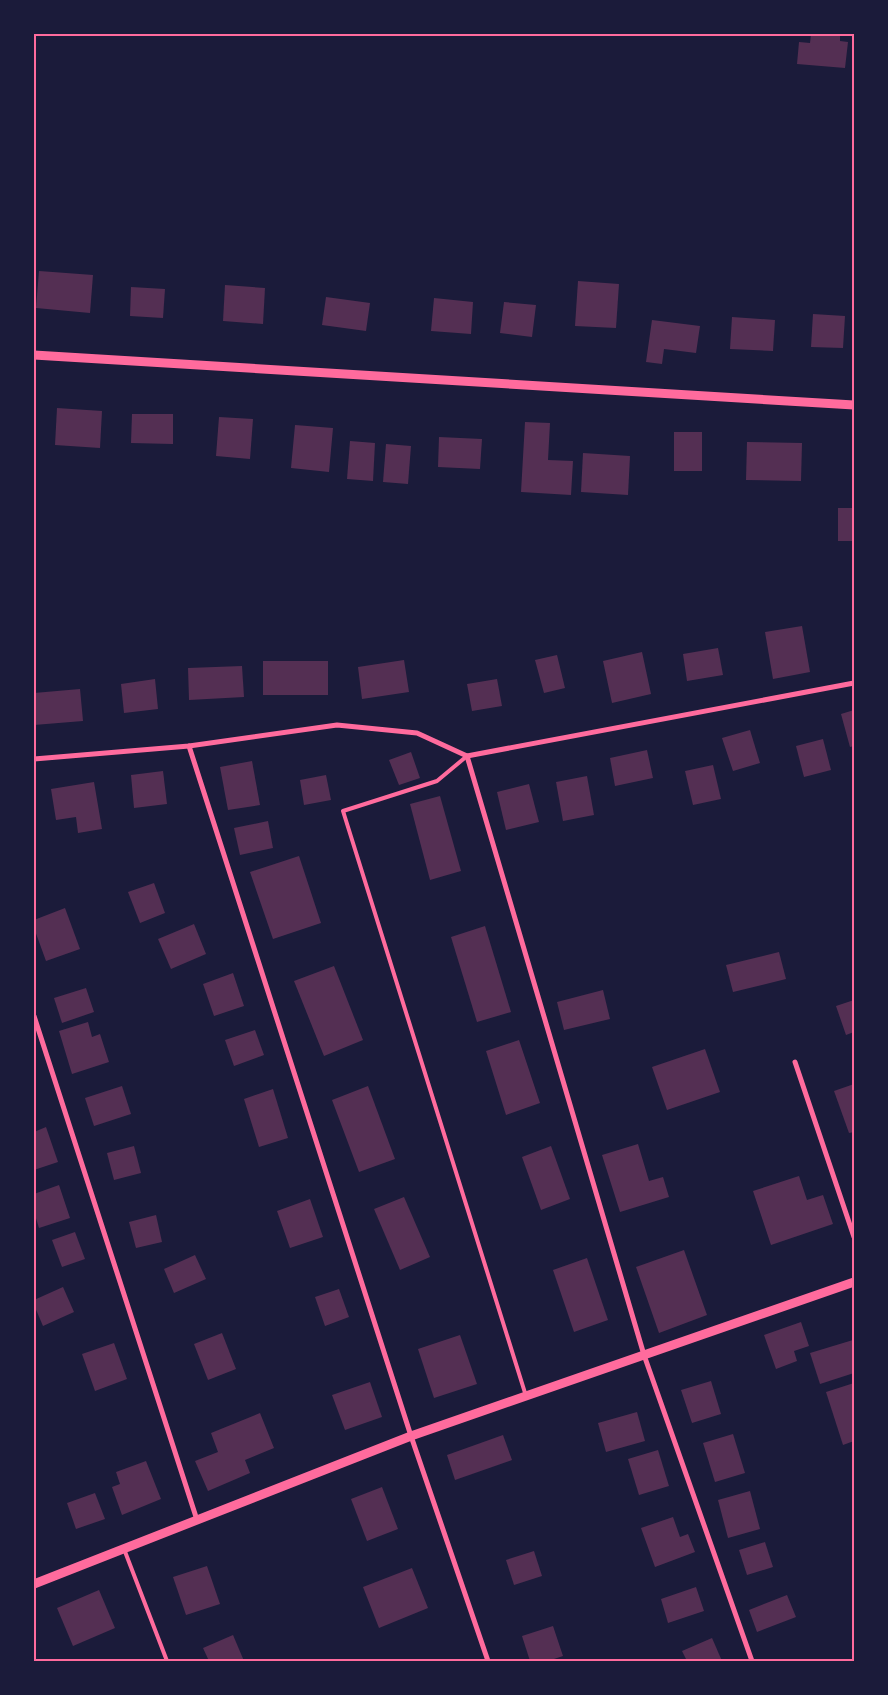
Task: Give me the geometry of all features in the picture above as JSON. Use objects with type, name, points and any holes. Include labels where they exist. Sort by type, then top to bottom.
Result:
[{"type":"street","points":[[34,355],[854,405]]},
{"type":"street","points":[[34,759],[189,746],[337,725],[417,732],[467,756],[854,683]]},
{"type":"street","points":[[189,746],[410,1436],[488,1661]]},
{"type":"street","points":[[467,756],[644,1355],[752,1661]]},
{"type":"street","points":[[34,1016],[197,1520]]},
{"type":"street","points":[[795,1062],[854,1237]]},
{"type":"street","points":[[34,1584],[410,1436],[854,1282]]},
{"type":"lane","points":[[467,756],[437,781],[343,811],[526,1396]]},
{"type":"lane","points":[[124,1549],[167,1661]]},
{"type":"building","points":[[811,34],[840,34],[840,41],[848,42],[845,68],[797,64],[799,42],[810,43]]},
{"type":"building","points":[[39,271],[93,275],[90,313],[36,308]]},
{"type":"building","points":[[578,281],[619,284],[616,328],[575,326]]},
{"type":"building","points":[[225,285],[265,288],[263,324],[223,321]]},
{"type":"building","points":[[131,287],[165,289],[163,318],[130,316]]},
{"type":"building","points":[[326,297],[370,303],[366,331],[322,325]]},
{"type":"building","points":[[434,298],[473,302],[471,334],[431,331]]},
{"type":"building","points":[[504,302],[536,305],[532,337],[500,333]]},
{"type":"building","points":[[813,314],[845,316],[843,348],[811,347]]},
{"type":"building","points":[[732,317],[775,320],[773,351],[730,349]]},
{"type":"building","points":[[652,320],[700,326],[696,353],[664,349],[662,364],[646,362]]},
{"type":"building","points":[[57,408],[102,411],[100,448],[55,445]]},
{"type":"building","points":[[132,414],[173,414],[173,444],[131,443]]},
{"type":"building","points":[[219,417],[253,419],[250,459],[216,456]]},
{"type":"building","points":[[525,422],[550,423],[548,460],[573,461],[571,495],[521,492]]},
{"type":"building","points":[[295,425],[333,428],[329,472],[291,468]]},
{"type":"building","points":[[674,432],[702,432],[702,471],[674,471]]},
{"type":"building","points":[[439,437],[482,439],[480,469],[438,467]]},
{"type":"building","points":[[350,441],[375,443],[373,481],[347,479]]},
{"type":"building","points":[[747,442],[802,443],[801,481],[746,480]]},
{"type":"building","points":[[386,444],[411,446],[408,484],[383,482]]},
{"type":"building","points":[[583,453],[630,456],[628,495],[581,492]]},
{"type":"building","points":[[838,508],[854,508],[854,541],[838,541]]},
{"type":"building","points":[[802,626],[810,672],[773,679],[765,632]]},
{"type":"building","points":[[718,648],[723,675],[687,681],[683,654]]},
{"type":"building","points":[[642,652],[651,694],[612,703],[603,661]]},
{"type":"building","points":[[557,655],[565,688],[544,693],[535,660]]},
{"type":"building","points":[[404,660],[409,692],[362,699],[358,667]]},
{"type":"building","points":[[263,661],[328,661],[328,695],[263,695]]},
{"type":"building","points":[[242,666],[244,697],[189,700],[188,668]]},
{"type":"building","points":[[155,679],[158,709],[124,713],[121,684]]},
{"type":"building","points":[[497,679],[502,706],[472,711],[467,684]]},
{"type":"building","points":[[80,689],[83,721],[34,725],[34,693]]},
{"type":"building","points":[[854,710],[854,746],[850,747],[841,714]]},
{"type":"building","points":[[750,730],[760,763],[733,771],[722,738]]},
{"type":"building","points":[[823,739],[831,770],[804,777],[796,746]]},
{"type":"building","points":[[647,750],[653,778],[615,786],[610,758]]},
{"type":"building","points":[[411,752],[420,778],[399,785],[389,760]]},
{"type":"building","points":[[252,761],[260,805],[228,810],[220,767]]},
{"type":"building","points":[[713,765],[721,799],[693,805],[685,771]]},
{"type":"building","points":[[163,771],[167,804],[134,808],[131,775]]},
{"type":"building","points":[[326,775],[331,800],[304,805],[300,780]]},
{"type":"building","points":[[587,776],[594,815],[563,821],[556,782]]},
{"type":"building","points":[[94,782],[102,829],[78,833],[76,817],[56,820],[51,789]]},
{"type":"building","points":[[529,784],[539,822],[506,830],[497,792]]},
{"type":"building","points":[[440,796],[461,871],[430,880],[410,804]]},
{"type":"building","points":[[268,821],[273,848],[240,855],[234,828]]},
{"type":"building","points":[[299,856],[321,923],[273,939],[250,872]]},
{"type":"building","points":[[154,883],[165,913],[140,923],[128,892]]},
{"type":"building","points":[[65,908],[80,949],[46,961],[34,928],[34,920]]},
{"type":"building","points":[[194,924],[206,954],[171,969],[158,939]]},
{"type":"building","points":[[485,926],[511,1012],[477,1022],[451,937]]},
{"type":"building","points":[[779,952],[786,979],[733,992],[726,965]]},
{"type":"building","points":[[334,966],[363,1040],[324,1056],[294,981]]},
{"type":"building","points":[[233,973],[244,1006],[214,1016],[203,984]]},
{"type":"building","points":[[86,988],[94,1012],[62,1023],[54,998]]},
{"type":"building","points":[[603,990],[610,1019],[564,1030],[557,1002]]},
{"type":"building","points":[[854,1000],[854,1032],[846,1035],[836,1006]]},
{"type":"building","points":[[88,1022],[92,1037],[100,1034],[109,1062],[72,1074],[59,1031]]},
{"type":"building","points":[[255,1030],[264,1055],[234,1066],[225,1040]]},
{"type":"building","points":[[519,1040],[540,1103],[506,1115],[486,1051]]},
{"type":"building","points":[[705,1049],[720,1092],[667,1110],[652,1067]]},
{"type":"building","points":[[854,1084],[854,1132],[849,1133],[834,1091]]},
{"type":"building","points":[[122,1086],[131,1114],[94,1126],[85,1098]]},
{"type":"building","points":[[368,1086],[395,1159],[359,1172],[332,1100]]},
{"type":"building","points":[[273,1089],[288,1138],[259,1147],[244,1099]]},
{"type":"building","points":[[46,1127],[58,1162],[34,1170],[34,1132]]},
{"type":"building","points":[[638,1144],[649,1181],[663,1177],[669,1197],[620,1212],[602,1155]]},
{"type":"building","points":[[134,1146],[141,1173],[114,1180],[107,1153]]},
{"type":"building","points":[[551,1146],[570,1199],[541,1210],[522,1157]]},
{"type":"building","points":[[799,1176],[807,1200],[823,1195],[833,1224],[771,1245],[753,1191]]},
{"type":"building","points":[[59,1185],[70,1218],[39,1228],[34,1212],[34,1194]]},
{"type":"building","points":[[404,1197],[430,1257],[400,1270],[374,1209]]},
{"type":"building","points":[[310,1199],[323,1237],[290,1248],[277,1211]]},
{"type":"building","points":[[156,1215],[162,1242],[136,1248],[129,1222]]},
{"type":"building","points":[[75,1232],[85,1259],[62,1267],[52,1240]]},
{"type":"building","points":[[684,1250],[707,1315],[659,1333],[636,1267]]},
{"type":"building","points":[[195,1255],[206,1279],[174,1293],[164,1269]]},
{"type":"building","points":[[587,1258],[608,1320],[574,1332],[553,1270]]},
{"type":"building","points":[[63,1287],[74,1312],[43,1326],[34,1305],[34,1300]]},
{"type":"building","points":[[339,1289],[349,1317],[325,1326],[315,1297]]},
{"type":"building","points":[[801,1322],[809,1346],[794,1351],[797,1361],[776,1369],[764,1335]]},
{"type":"building","points":[[222,1333],[236,1369],[208,1380],[194,1344]]},
{"type":"building","points":[[460,1335],[477,1384],[434,1398],[418,1349]]},
{"type":"building","points":[[853,1340],[854,1373],[820,1384],[810,1353]]},
{"type":"building","points":[[114,1343],[127,1379],[95,1391],[82,1354]]},
{"type":"building","points":[[711,1381],[721,1414],[692,1423],[681,1390]]},
{"type":"building","points":[[370,1382],[382,1417],[345,1430],[332,1395]]},
{"type":"building","points":[[854,1383],[854,1441],[843,1445],[826,1392]]},
{"type":"building","points":[[637,1412],[645,1441],[606,1452],[598,1423]]},
{"type":"building","points":[[260,1413],[274,1448],[245,1460],[250,1473],[208,1491],[195,1461],[218,1452],[211,1433]]},
{"type":"building","points":[[733,1434],[745,1473],[715,1482],[703,1443]]},
{"type":"building","points":[[503,1435],[512,1460],[455,1480],[447,1455]]},
{"type":"building","points":[[658,1450],[669,1486],[639,1495],[628,1459]]},
{"type":"building","points":[[146,1461],[161,1499],[122,1515],[112,1487],[120,1484],[116,1472]]},
{"type":"building","points":[[382,1487],[398,1529],[367,1541],[351,1499]]},
{"type":"building","points":[[750,1491],[760,1529],[728,1538],[718,1500]]},
{"type":"building","points":[[95,1493],[105,1519],[76,1529],[67,1503]]},
{"type":"building","points":[[673,1517],[680,1537],[688,1534],[695,1552],[655,1567],[641,1528]]},
{"type":"building","points":[[765,1542],[773,1567],[747,1575],[739,1550]]},
{"type":"building","points":[[534,1551],[542,1576],[514,1585],[506,1560]]},
{"type":"building","points":[[207,1566],[220,1604],[186,1615],[173,1577]]},
{"type":"building","points":[[412,1568],[428,1608],[379,1628],[363,1587]]},
{"type":"building","points":[[696,1587],[704,1611],[668,1623],[661,1599]]},
{"type":"building","points":[[99,1590],[115,1628],[73,1646],[57,1608]]},
{"type":"building","points":[[787,1595],[796,1617],[757,1632],[749,1610]]},
{"type":"building","points":[[553,1626],[563,1656],[548,1661],[530,1661],[522,1636]]},
{"type":"building","points":[[233,1635],[244,1661],[209,1661],[203,1648]]},
{"type":"building","points":[[712,1638],[722,1661],[687,1661],[682,1651]]}]
